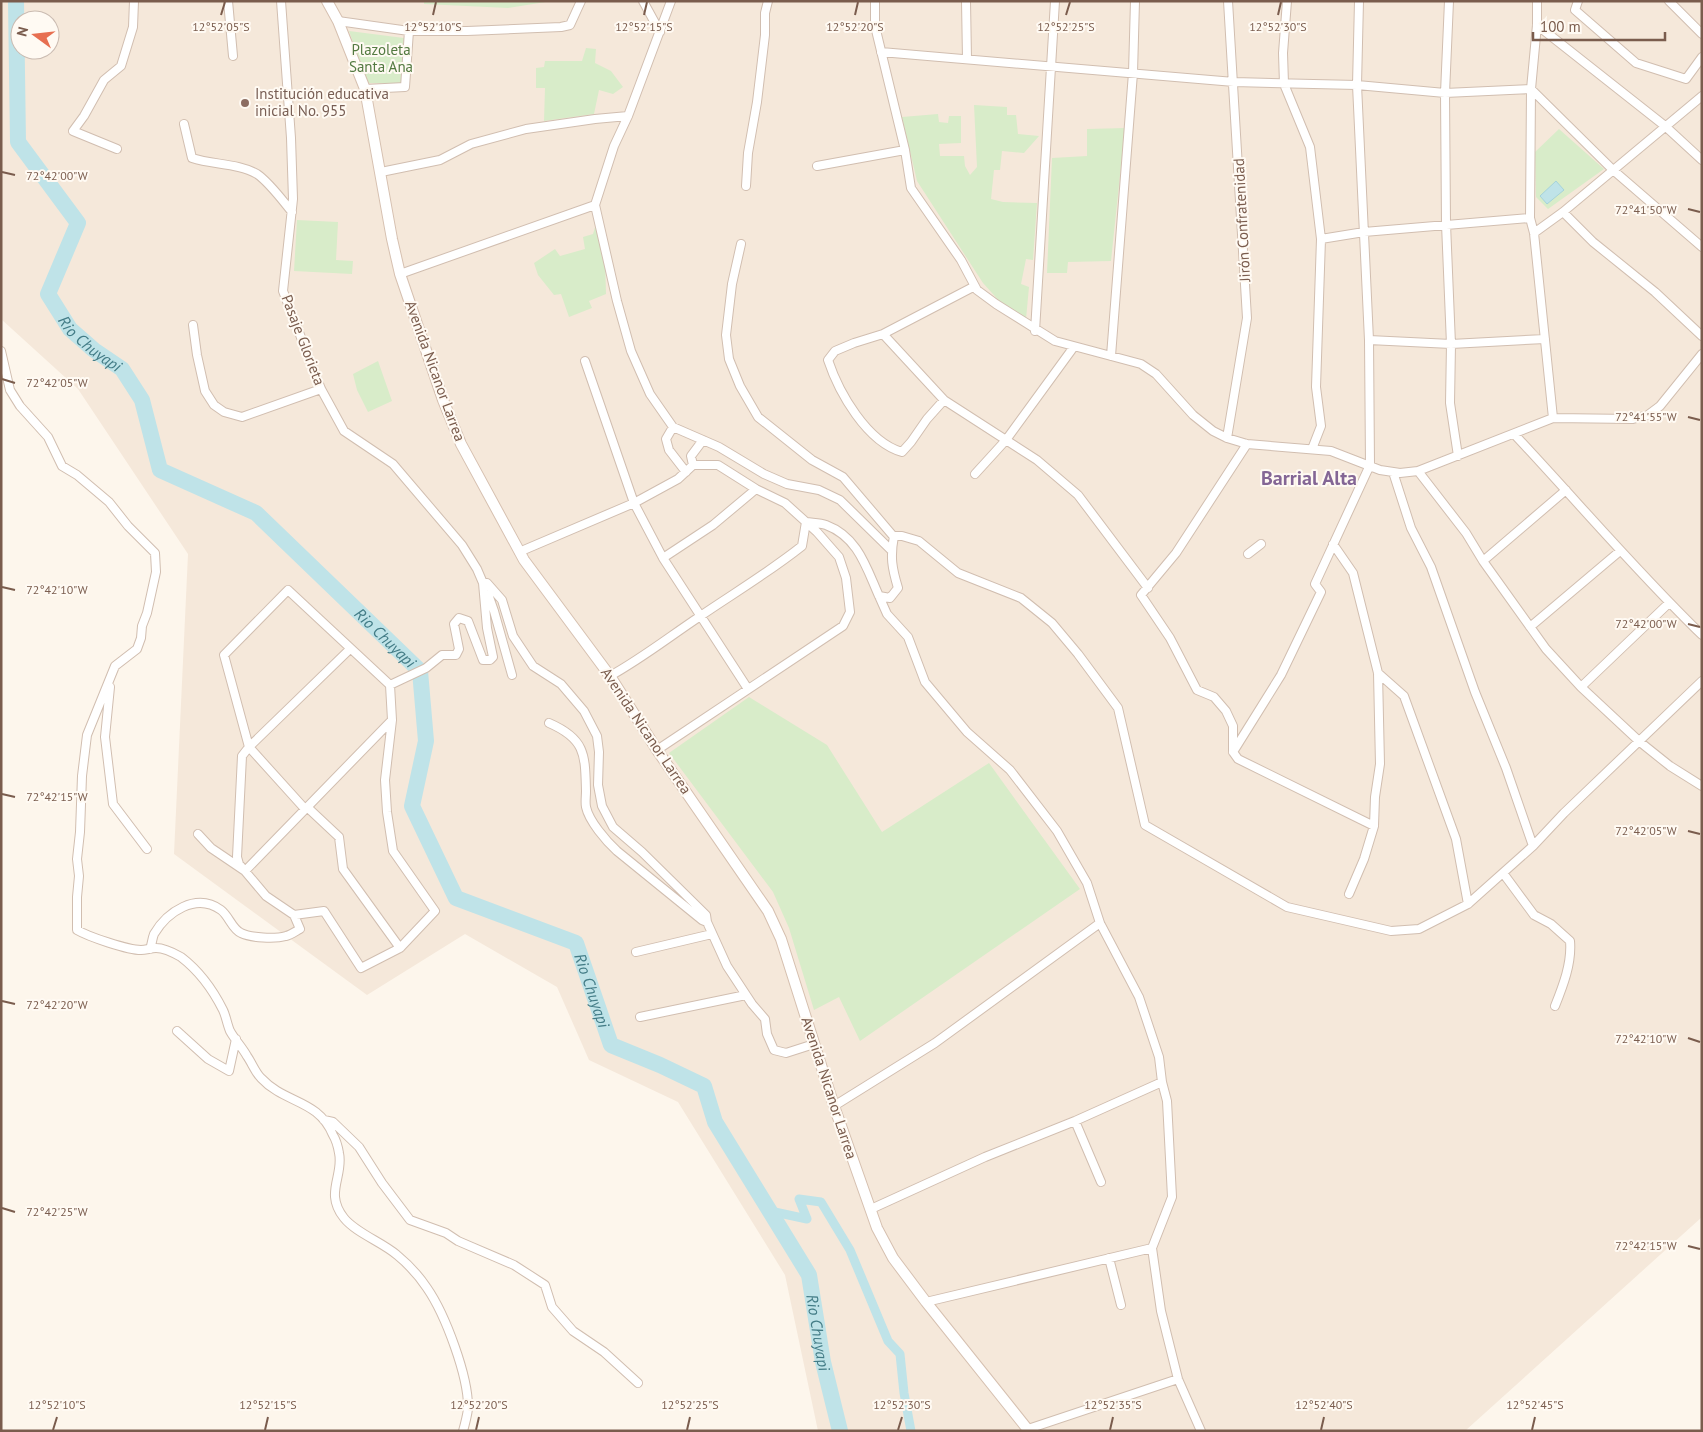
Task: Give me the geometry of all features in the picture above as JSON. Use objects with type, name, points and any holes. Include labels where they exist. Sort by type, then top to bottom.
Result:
[{"type":"main road","name":"Avenida Nicanor Larrea","points":[[327,1],[338,22],[365,89],[400,274],[443,400],[461,444],[519,552],[610,676],[657,750],[768,911],[780,939],[834,1106],[877,1228],[893,1258],[926,1302],[1029,1430]]},
{"type":"street","points":[[117,148],[73,131],[84,116],[104,80],[121,66],[133,27],[134,1]]},
{"type":"street","points":[[228,1],[234,56]]},
{"type":"street","name":"Pasaje Glorieta","points":[[281,1],[291,138],[293,199],[283,291],[321,389],[344,431],[393,464],[462,546],[477,569],[494,611],[512,675]]},
{"type":"street","points":[[338,22],[409,31],[467,31],[561,27],[570,25],[581,1]]},
{"type":"street","points":[[643,1],[660,32]]},
{"type":"street","points":[[671,1],[628,116],[614,146],[595,205],[631,352],[650,394],[673,427],[719,447],[764,474],[787,484],[819,490],[840,500],[892,551]]},
{"type":"street","points":[[746,186],[748,153],[757,102],[765,35],[765,13],[768,1]]},
{"type":"street","points":[[875,1],[875,26],[905,150],[911,188],[961,260],[975,286],[996,304],[1055,342],[1141,364],[1156,374],[1193,414],[1213,431],[1227,438],[1247,444],[1331,450],[1380,470],[1400,473],[1418,471],[1553,418],[1633,419],[1648,415],[1660,406],[1702,354]]},
{"type":"street","points":[[966,1],[967,59]]},
{"type":"street","points":[[1036,330],[1055,1]]},
{"type":"street","points":[[1111,356],[1134,73],[1135,1]]},
{"type":"street","name":"Jirón Confratenidad","points":[[1227,438],[1247,318],[1228,1]]},
{"type":"street","points":[[1287,1],[1283,53],[1284,84],[1310,147],[1321,239],[1316,387],[1321,426],[1312,449]]},
{"type":"street","points":[[1233,752],[1281,675],[1321,592],[1315,584],[1370,465],[1369,340],[1358,85],[1359,1]]},
{"type":"street","points":[[1448,1],[1445,93],[1446,224],[1451,344],[1450,403],[1458,456]]},
{"type":"street","points":[[1536,1],[1537,25],[1531,89],[1530,218],[1534,233],[1553,418]]},
{"type":"street","points":[[1578,1],[1575,10],[1636,63],[1686,79],[1702,57]]},
{"type":"street","points":[[1669,1],[1702,34]]},
{"type":"street","points":[[1537,25],[1665,126],[1702,160]]},
{"type":"street","points":[[365,89],[405,88],[409,31]]},
{"type":"street","points":[[882,52],[1234,82],[1358,85],[1445,93],[1531,89],[1613,170],[1702,247]]},
{"type":"street","points":[[1534,233],[1563,212],[1702,96]]},
{"type":"street","points":[[381,172],[440,160],[471,144],[526,129],[628,116]]},
{"type":"street","points":[[184,124],[192,158],[236,167],[256,174],[263,179],[292,212]]},
{"type":"street","points":[[817,166],[905,150]]},
{"type":"street","points":[[400,274],[595,205]]},
{"type":"street","points":[[1563,212],[1594,242],[1655,292],[1702,336]]},
{"type":"street","points":[[1321,239],[1364,232],[1530,218]]},
{"type":"street","points":[[741,244],[732,284],[726,335],[729,359],[740,386],[758,417],[812,460],[843,477],[894,537],[891,566],[898,588],[890,598],[879,596]]},
{"type":"street","points":[[944,400],[927,418],[902,452],[891,449],[872,433],[843,396],[835,381],[828,360],[835,351],[884,334],[975,286]]},
{"type":"street","points":[[193,325],[205,391],[214,405],[224,412],[242,417],[321,389]]},
{"type":"street","points":[[884,334],[944,400],[1037,460],[1078,495],[1148,588]]},
{"type":"street","points":[[1369,340],[1451,344],[1545,339]]},
{"type":"street","points":[[975,474],[1006,440],[1073,348]]},
{"type":"street","points":[[1,351],[10,390],[20,406],[48,437],[62,466],[77,475],[109,502],[128,526],[155,553],[156,572],[148,613],[142,626],[141,638],[136,649],[115,666],[87,735],[82,776],[77,859],[79,876],[77,930],[88,936],[125,947],[142,950],[158,948],[168,950],[181,957],[201,975],[223,1010],[230,1030],[259,1077],[269,1086],[309,1106],[320,1114],[333,1134],[340,1154],[334,1189],[337,1205],[344,1219],[395,1253],[427,1287],[434,1299],[457,1354],[466,1386],[468,1410],[463,1431]]},
{"type":"street","points":[[585,361],[634,503],[663,558],[699,617],[748,689]]},
{"type":"street","points":[[673,427],[666,439],[669,450],[686,472]]},
{"type":"street","points":[[1515,434],[1620,551],[1702,635]]},
{"type":"street","points":[[693,465],[691,456],[704,440]]},
{"type":"street","points":[[1247,444],[1176,553],[1141,595],[1170,638],[1197,690],[1214,697],[1226,711],[1233,726],[1233,752],[1238,759],[1374,826]]},
{"type":"street","points":[[519,552],[634,503],[678,479],[693,465],[718,465],[756,489],[785,503],[818,532],[839,557],[846,578],[850,612],[843,626],[657,750]]},
{"type":"street","points":[[1418,471],[1466,532],[1483,561],[1546,649],[1581,687],[1640,742],[1670,766],[1702,786]]},
{"type":"street","points":[[1393,472],[1411,528],[1431,567],[1475,692],[1506,768],[1533,846]]},
{"type":"street","points":[[663,558],[713,525],[756,489]]},
{"type":"street","points":[[1483,561],[1566,490]]},
{"type":"street","points":[[806,522],[825,524],[846,536],[862,557],[887,614],[908,637],[925,682],[967,732],[1010,770],[1058,831],[1087,883],[1100,924],[1139,997],[1159,1057],[1162,1082],[1167,1101],[1172,1197],[1152,1248],[1161,1311],[1178,1379],[1201,1431]]},
{"type":"street","points":[[610,676],[630,665],[770,571],[802,546],[806,522]]},
{"type":"street","points":[[894,537],[902,536],[919,541],[958,573],[1021,598],[1052,623],[1078,654],[1118,708],[1145,825],[1287,908],[1391,931],[1419,930],[1468,904],[1533,846],[1564,813],[1702,681]]},
{"type":"street","points":[[1248,554],[1261,544]]},
{"type":"street","points":[[1333,544],[1353,573],[1378,673],[1380,764],[1375,797],[1374,826],[1364,858],[1349,894]]},
{"type":"street","points":[[1530,627],[1620,551]]},
{"type":"street","points":[[390,685],[426,668],[442,655],[456,655],[459,649],[454,624],[459,618],[468,621],[483,660],[490,660],[494,656],[487,628],[483,583],[487,583],[502,600],[514,636],[533,666],[561,684],[584,711],[597,736],[599,752],[598,785],[602,806],[612,827],[642,852],[706,916],[727,966],[746,995],[765,1018],[767,1034],[774,1050],[786,1053],[814,1044]]},
{"type":"street","points":[[294,915],[324,911],[361,968],[400,948],[435,911],[393,851],[387,812],[385,780],[392,720],[390,685],[350,650],[288,590],[224,656],[249,747],[306,808],[339,837],[343,869],[400,948]]},
{"type":"street","points":[[1581,687],[1669,602]]},
{"type":"street","points":[[150,949],[153,937],[163,921],[178,908],[198,902],[212,905],[223,912],[239,933],[256,937],[286,936],[300,929],[294,915],[266,896],[239,864],[237,857],[242,756],[249,747],[350,650]]},
{"type":"street","points":[[1378,673],[1404,696],[1456,839],[1468,904]]},
{"type":"street","points":[[111,678],[105,737],[113,804],[147,849]]},
{"type":"street","points":[[244,871],[392,720]]},
{"type":"street","points":[[549,723],[562,729],[574,738],[584,754],[585,806],[590,818],[607,841],[702,920],[707,922]]},
{"type":"street","points":[[198,834],[211,848],[244,871]]},
{"type":"street","points":[[1503,873],[1534,915],[1551,924],[1570,941],[1571,952],[1555,1006]]},
{"type":"street","points":[[834,1106],[935,1043],[1100,924]]},
{"type":"street","points":[[636,952],[712,934]]},
{"type":"street","points":[[640,1017],[746,995]]},
{"type":"street","points":[[177,1031],[208,1059],[229,1071],[236,1039]]},
{"type":"street","points":[[871,1209],[985,1157],[1075,1121],[1162,1082]]},
{"type":"street","points":[[324,1120],[333,1122],[359,1147],[382,1183],[410,1220],[446,1233],[480,1251],[514,1265],[545,1285],[552,1307],[573,1331],[604,1352],[638,1383]]},
{"type":"street","points":[[1075,1121],[1101,1182]]},
{"type":"street","points":[[926,1302],[1152,1248]]},
{"type":"street","points":[[1109,1258],[1121,1305]]},
{"type":"street","points":[[1029,1430],[1178,1379]]},
{"type":"shaded area","points":[[1,1],[1702,1],[1702,1217],[1465,1431],[818,1431],[785,1275],[678,1102],[589,1060],[557,987],[465,934],[367,995],[174,854],[188,554],[78,389],[1,319]]},
{"type":"green space","points":[[424,1],[552,1],[508,8],[424,4]]},
{"type":"green space","name":"Plazoleta Santa Ana","points":[[349,31],[404,38],[401,83],[367,83]]},
{"type":"green space","points":[[586,48],[596,49],[595,63],[611,71],[623,87],[613,94],[599,90],[594,114],[544,121],[545,88],[536,88],[536,68],[544,67],[545,61],[582,61]]},
{"type":"green space","points":[[974,105],[1007,107],[1007,115],[1016,115],[1018,134],[1039,136],[1024,153],[1002,151],[1000,170],[994,170],[991,199],[1003,202],[1037,203],[1033,260],[1026,259],[1021,284],[1029,287],[1026,319],[1001,303],[983,283],[917,181],[902,117],[938,114],[939,122],[948,123],[949,116],[961,116],[961,143],[939,144],[940,156],[964,156],[965,166],[970,175],[977,167]]},
{"type":"green space","points":[[1125,128],[1111,261],[1068,262],[1067,273],[1047,273],[1052,158],[1087,156],[1087,129]]},
{"type":"green space","points":[[1559,129],[1604,169],[1548,209],[1536,197],[1535,152]]},
{"type":"green space","points":[[297,220],[338,222],[336,260],[353,261],[352,274],[294,271]]},
{"type":"green space","points":[[596,224],[605,258],[606,294],[589,301],[592,308],[569,317],[561,294],[554,295],[538,275],[534,263],[555,249],[560,256],[585,249],[583,237],[593,234]]},
{"type":"green space","points":[[378,361],[392,401],[368,412],[357,390],[353,374]]},
{"type":"green space","points":[[749,697],[827,745],[882,832],[989,763],[1080,889],[860,1041],[839,997],[814,1010],[789,928],[773,892],[669,753]]},
{"type":"water","points":[[1556,181],[1564,190],[1547,204],[1540,196]]},
{"type":"waterway","name":"Rio Chuyapi","points":[[16,1],[18,142],[78,223],[48,294],[70,329],[94,350],[122,369],[142,400],[160,470],[256,513],[420,671],[426,741],[412,806],[456,898],[576,943],[611,1045],[704,1086],[715,1122],[809,1275],[823,1362],[840,1431]]},
{"type":"waterway","points":[[770,1211],[807,1219],[799,1199],[821,1202],[850,1250],[888,1341],[900,1354],[904,1393],[911,1431]]},
{"type":"place","name":"Institución educativa inicial No. 955","points":[[245,103]]},
{"type":"district","name":"Barrial Alta","points":[[1309,478]]}]
